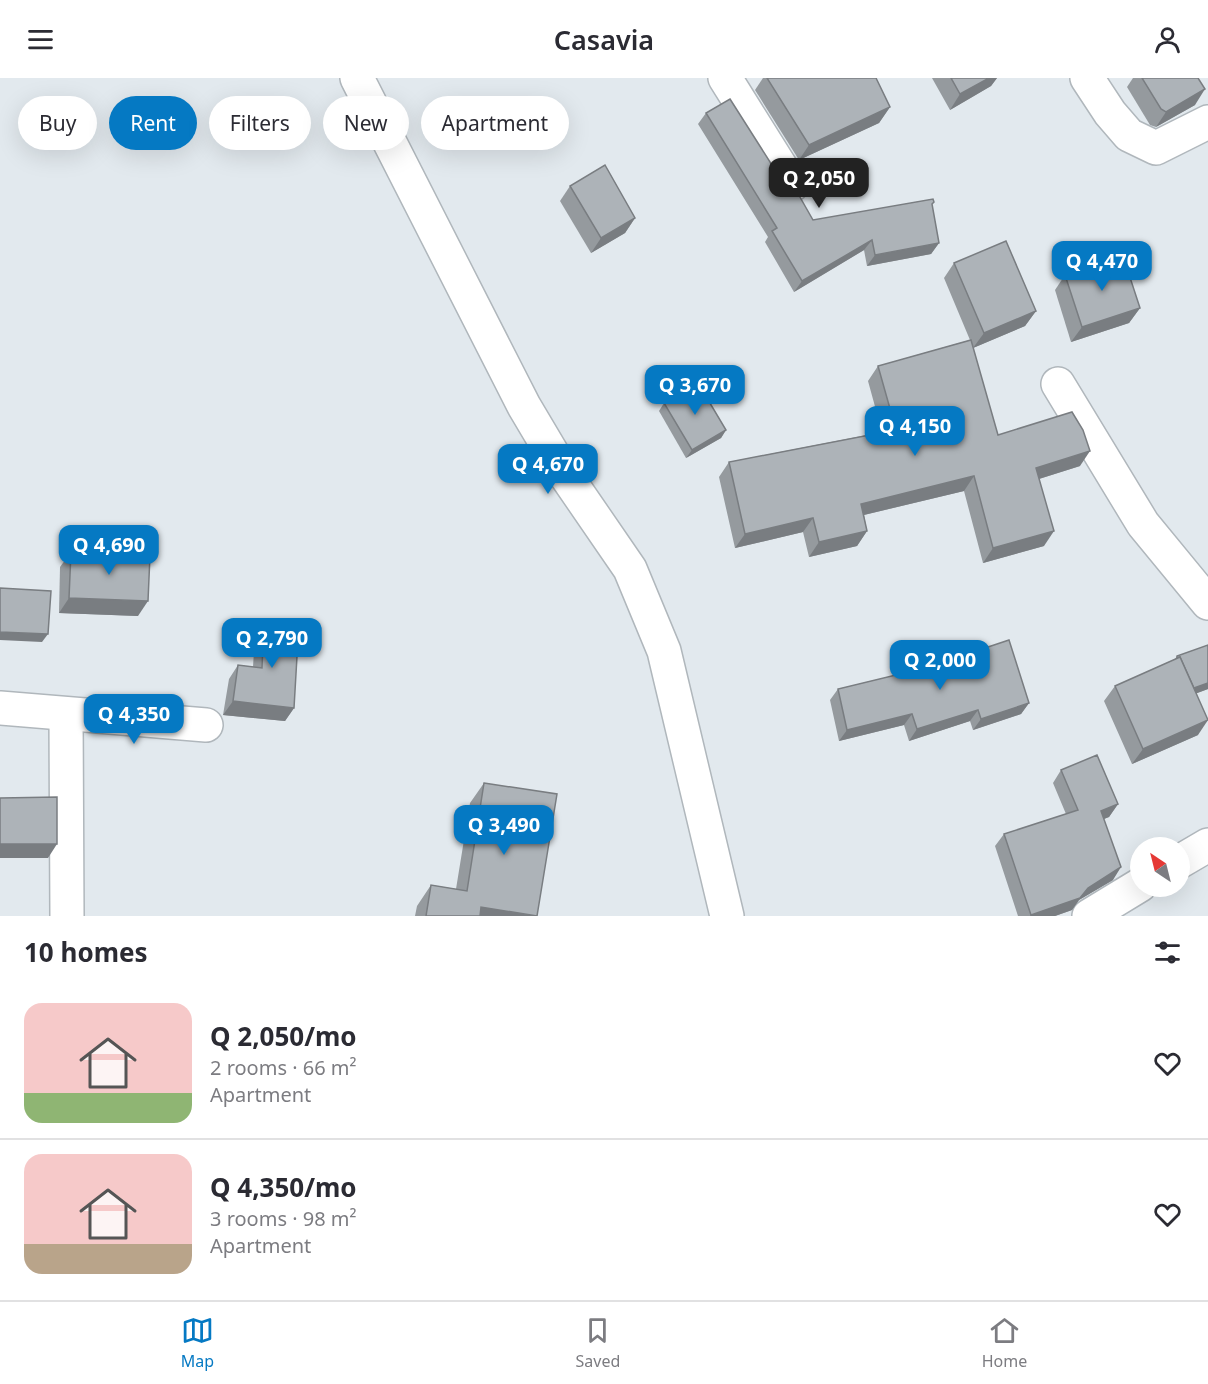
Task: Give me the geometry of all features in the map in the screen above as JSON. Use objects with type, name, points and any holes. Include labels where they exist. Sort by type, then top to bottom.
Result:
[{"type":"street","points":[[357,78],[524,406],[562,470],[630,569],[664,651],[727,916]]},
{"type":"street","points":[[1087,78],[1128,135],[1156,148],[1208,122]]},
{"type":"street","points":[[730,79],[792,185]]},
{"type":"street","points":[[1058,384],[1143,524],[1208,603]]},
{"type":"street","points":[[0,708],[206,724]]},
{"type":"street","points":[[66,714],[67,916]]},
{"type":"street","points":[[1190,855],[1208,844]]},
{"type":"street","points":[[1089,916],[1130,891]]},
{"type":"building","points":[[767,78],[876,78],[890,107],[809,145]]},
{"type":"building","points":[[951,78],[989,78],[960,94]]},
{"type":"building","points":[[1142,78],[1198,78],[1205,89],[1166,112],[1161,109]]},
{"type":"building","points":[[730,99],[784,184],[790,191],[797,192],[813,220],[933,199],[939,243],[875,255],[872,240],[802,281],[772,231],[777,228],[706,113]]},
{"type":"building","points":[[605,165],[635,218],[601,238],[570,186]]},
{"type":"building","points":[[1006,241],[1036,311],[984,333],[954,263]]},
{"type":"building","points":[[1123,256],[1140,308],[1082,327],[1065,275]]},
{"type":"building","points":[[971,340],[998,435],[1072,412],[1083,430],[1090,451],[1036,468],[1054,531],[993,548],[974,476],[861,504],[867,531],[819,542],[813,518],[745,534],[729,462],[896,430],[878,366]]},
{"type":"building","points":[[698,383],[726,430],[692,450],[664,403]]},
{"type":"building","points":[[71,552],[150,555],[148,601],[69,598]]},
{"type":"building","points":[[0,588],[51,591],[48,634],[0,632]]},
{"type":"building","points":[[264,621],[299,622],[294,708],[233,701],[238,665],[262,668]]},
{"type":"building","points":[[1009,640],[1029,703],[981,719],[978,710],[917,729],[912,714],[847,730],[838,689],[962,659],[961,656]]},
{"type":"building","points":[[1208,645],[1208,683],[1194,688],[1180,657],[1177,658],[1177,656]]},
{"type":"building","points":[[1180,657],[1208,720],[1143,749],[1115,686]]},
{"type":"building","points":[[1097,755],[1118,804],[1101,811],[1121,867],[1088,888],[1080,898],[1031,915],[1004,834],[1078,810],[1061,770]]},
{"type":"building","points":[[484,783],[557,794],[537,916],[481,907],[480,916],[426,916],[431,885],[467,891]]},
{"type":"building","points":[[57,797],[57,844],[0,844],[0,798]]}]
